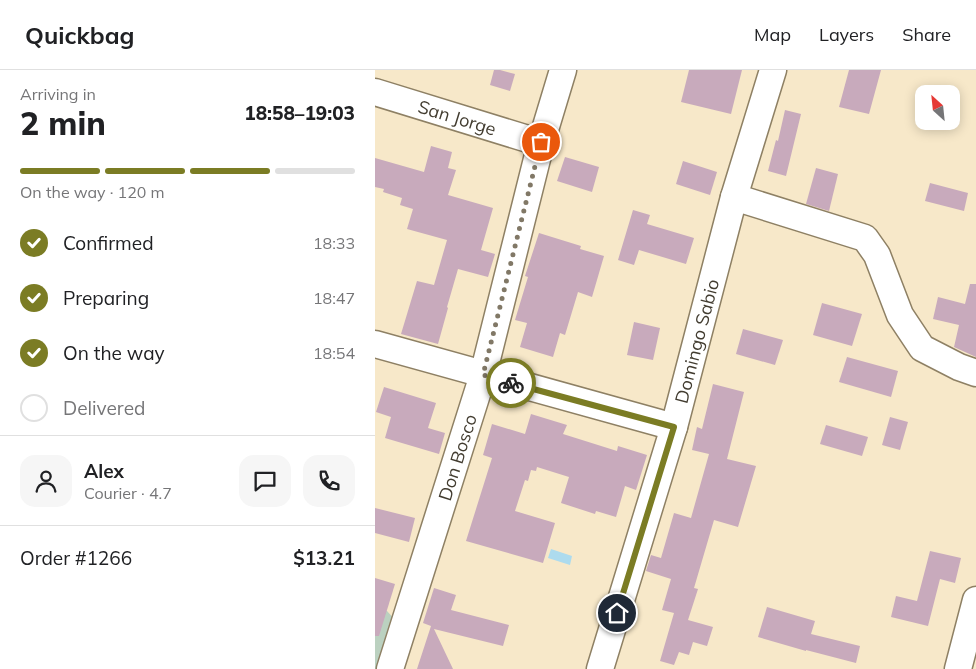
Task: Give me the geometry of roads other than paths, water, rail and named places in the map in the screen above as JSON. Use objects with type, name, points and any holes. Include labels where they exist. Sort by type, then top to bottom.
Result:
[{"type":"street","name":"Don Bosco","points":[[391,669],[483,375],[541,142],[563,70]]},
{"type":"street","name":"Domingo Sabio","points":[[600,669],[674,427],[734,197],[773,70]]},
{"type":"street","name":"San Jorge","points":[[375,92],[541,142]]},
{"type":"street","points":[[734,197],[865,238],[877,254],[900,315],[922,348],[959,367],[976,373]]},
{"type":"street","points":[[375,344],[674,427]]},
{"type":"street","points":[[958,669],[971,643],[976,600]]},
{"type":"water","points":[[551,549],[572,556],[570,565],[548,558]]}]
